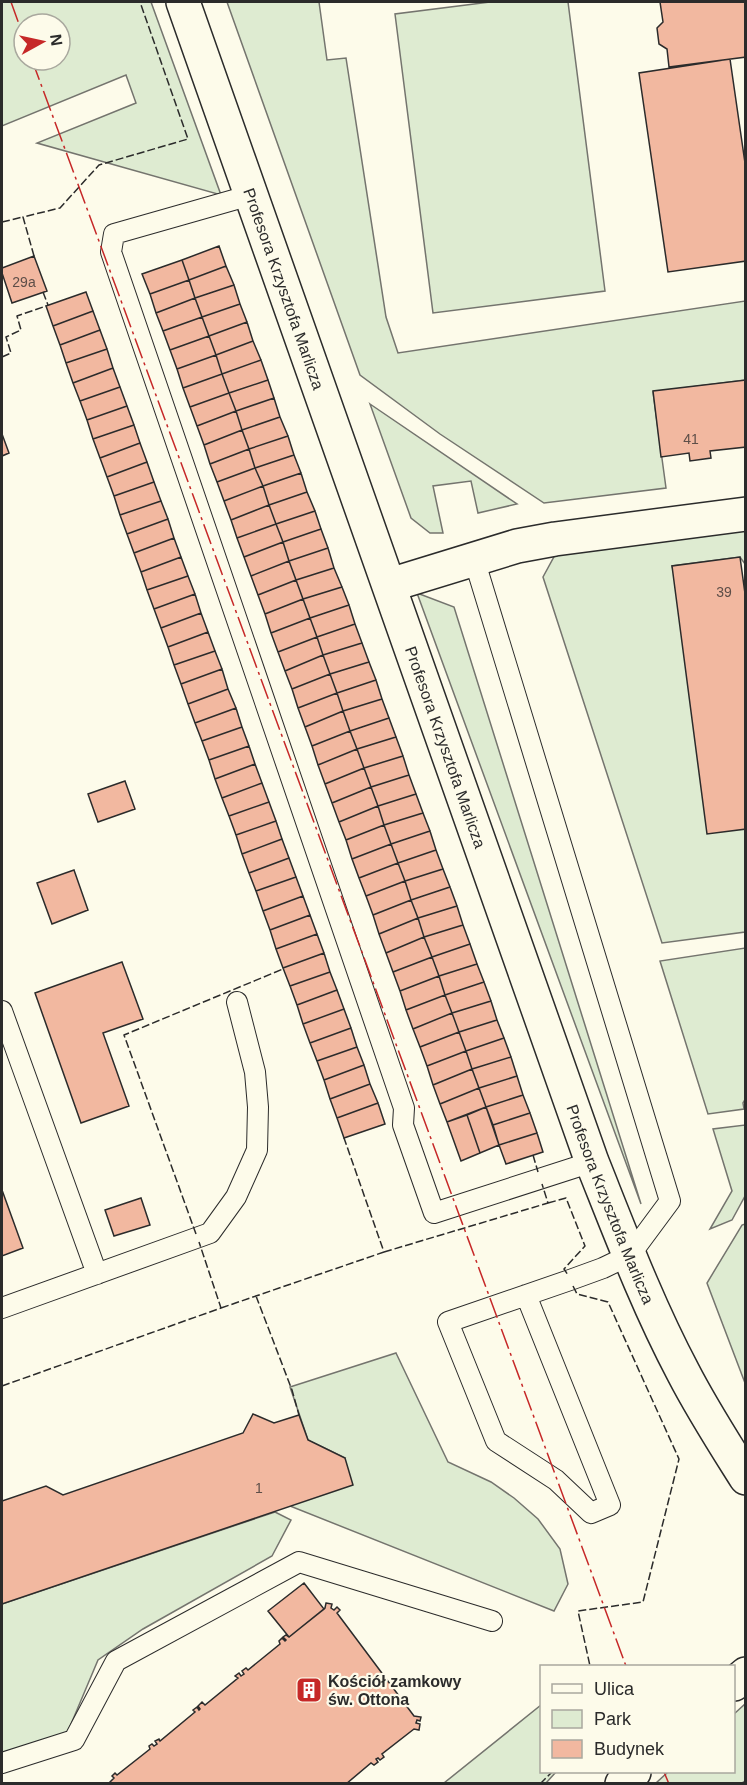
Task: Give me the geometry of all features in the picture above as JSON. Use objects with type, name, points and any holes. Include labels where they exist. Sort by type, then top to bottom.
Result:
[{"type":"street","name":"Profesora Krzysztofa Marlicza","points":[[183,2],[592,1162],[655,1316],[710,1421],[746,1478]]},
{"type":"street","points":[[390,585],[517,546],[746,514]]},
{"type":"street","points":[[622,1784],[633,1773]]},
{"type":"lane","points":[[251,195],[114,234],[111,252],[404,1108],[403,1125],[434,1213],[592,1162]]},
{"type":"lane","points":[[474,559],[670,1201],[630,1255],[603,1268],[448,1322],[496,1441],[556,1480],[591,1513],[610,1505],[526,1295]]},
{"type":"lane","points":[[2,1308],[210,1233],[236,1197],[256,1150],[258,1107],[255,1072],[237,1002]]},
{"type":"lane","points":[[2,1011],[97,1274]]},
{"type":"lane","points":[[2,1763],[75,1740],[116,1661],[300,1562],[492,1621]]},
{"type":"green space","points":[[2,2],[151,2],[221,195],[37,143],[136,103],[126,75],[2,126]]},
{"type":"green space","points":[[227,2],[319,2],[327,60],[346,58],[386,317],[398,353],[745,301],[745,380],[653,392],[666,488],[544,503],[440,434],[360,375]]},
{"type":"green space","points":[[490,2],[568,2],[605,291],[433,313],[395,14]]},
{"type":"green space","points":[[370,404],[517,504],[478,513],[471,481],[433,486],[443,533],[430,533],[411,518]]},
{"type":"green space","points":[[745,523],[745,564],[740,557],[672,566],[745,829],[745,932],[662,943],[543,577],[555,555]]},
{"type":"green space","points":[[417,593],[454,607],[641,1204]]},
{"type":"green space","points":[[745,948],[746,1098],[743,1103],[744,1109],[708,1114],[660,961]]},
{"type":"green space","points":[[745,1125],[745,1196],[732,1220],[710,1229],[732,1191],[713,1129]]},
{"type":"green space","points":[[745,1224],[746,1383],[707,1283],[742,1225]]},
{"type":"green space","points":[[396,1353],[448,1462],[491,1482],[514,1498],[538,1519],[560,1549],[568,1584],[554,1611],[290,1506],[345,1458],[308,1440],[290,1387]]},
{"type":"green space","points":[[275,1512],[291,1520],[272,1556],[143,1629],[98,1660],[66,1736],[2,1755],[2,1604]]},
{"type":"green space","points":[[745,1704],[746,1780],[742,1783],[656,1783],[667,1773],[735,1773],[735,1713]]},
{"type":"green space","points":[[540,1706],[540,1773],[555,1773],[546,1783],[444,1783]]},
{"type":"building","points":[[660,2],[746,2],[746,57],[669,67],[667,49],[659,44],[657,28],[663,22]]},
{"type":"building","points":[[730,59],[746,170],[746,261],[668,272],[639,73]]},
{"type":"building","points":[[219,246],[226,266],[189,280],[182,260]]},
{"type":"building","points":[[34,256],[47,291],[12,303],[2,268]]},
{"type":"building","points":[[182,260],[189,280],[150,294],[142,274]]},
{"type":"building","points":[[226,266],[234,285],[195,298],[189,280]]},
{"type":"building","points":[[189,280],[195,298],[156,313],[150,294]]},
{"type":"building","points":[[234,285],[240,304],[202,317],[195,298]]},
{"type":"building","points":[[86,292],[93,311],[53,326],[46,306]]},
{"type":"building","points":[[195,298],[202,317],[163,331],[156,313]]},
{"type":"building","points":[[240,304],[247,322],[209,336],[202,317]]},
{"type":"building","points":[[93,311],[100,330],[60,345],[53,326]]},
{"type":"building","points":[[202,317],[209,336],[170,350],[163,331]]},
{"type":"building","points":[[247,322],[253,341],[216,355],[209,336]]},
{"type":"building","points":[[100,330],[107,349],[66,363],[60,345]]},
{"type":"building","points":[[209,336],[216,355],[177,369],[170,350]]},
{"type":"building","points":[[253,341],[261,360],[222,374],[216,355]]},
{"type":"building","points":[[107,349],[113,368],[73,383],[66,363]]},
{"type":"building","points":[[216,355],[222,374],[183,388],[177,369]]},
{"type":"building","points":[[261,360],[268,380],[229,393],[222,374]]},
{"type":"building","points":[[113,368],[120,387],[80,401],[73,383]]},
{"type":"building","points":[[222,374],[229,393],[190,407],[183,388]]},
{"type":"building","points":[[268,380],[274,398],[236,411],[229,393]]},
{"type":"building","points":[[746,380],[746,447],[710,451],[711,458],[690,461],[689,453],[661,457],[653,391]]},
{"type":"building","points":[[120,387],[127,406],[87,420],[80,401]]},
{"type":"building","points":[[229,393],[236,411],[197,426],[190,407]]},
{"type":"building","points":[[274,398],[280,417],[242,430],[236,411]]},
{"type":"building","points":[[127,406],[134,425],[93,439],[87,420]]},
{"type":"building","points":[[236,411],[242,430],[204,445],[197,426]]},
{"type":"building","points":[[280,417],[288,436],[249,449],[242,430]]},
{"type":"building","points":[[134,425],[140,443],[100,458],[93,439]]},
{"type":"building","points":[[242,430],[249,449],[210,464],[204,445]]},
{"type":"building","points":[[2,434],[9,453],[2,456]]},
{"type":"building","points":[[288,436],[294,455],[255,468],[249,449]]},
{"type":"building","points":[[140,443],[147,462],[107,477],[100,458]]},
{"type":"building","points":[[249,449],[255,468],[217,482],[210,464]]},
{"type":"building","points":[[294,455],[301,473],[263,486],[255,468]]},
{"type":"building","points":[[147,462],[154,482],[114,496],[107,477]]},
{"type":"building","points":[[255,468],[263,486],[224,501],[217,482]]},
{"type":"building","points":[[301,473],[307,492],[269,505],[263,486]]},
{"type":"building","points":[[154,482],[161,501],[120,515],[114,496]]},
{"type":"building","points":[[263,486],[269,505],[231,520],[224,501]]},
{"type":"building","points":[[307,492],[315,511],[276,524],[269,505]]},
{"type":"building","points":[[161,501],[168,519],[127,534],[120,515]]},
{"type":"building","points":[[269,505],[276,524],[237,538],[231,520]]},
{"type":"building","points":[[315,511],[321,529],[283,542],[276,524]]},
{"type":"building","points":[[168,519],[174,538],[134,553],[127,534]]},
{"type":"building","points":[[276,524],[283,542],[244,557],[237,538]]},
{"type":"building","points":[[321,529],[328,548],[289,561],[283,542]]},
{"type":"building","points":[[174,538],[181,557],[141,572],[134,553]]},
{"type":"building","points":[[283,542],[289,561],[251,576],[244,557]]},
{"type":"building","points":[[328,548],[334,568],[296,580],[289,561]]},
{"type":"building","points":[[181,557],[188,576],[147,590],[141,572]]},
{"type":"building","points":[[740,557],[746,601],[746,829],[707,834],[672,566]]},
{"type":"building","points":[[289,561],[296,580],[258,595],[251,576]]},
{"type":"building","points":[[334,568],[342,587],[303,599],[296,580]]},
{"type":"building","points":[[188,576],[195,594],[154,609],[147,590]]},
{"type":"building","points":[[296,580],[303,599],[265,614],[258,595]]},
{"type":"building","points":[[342,587],[349,605],[310,618],[303,599]]},
{"type":"building","points":[[195,594],[201,613],[161,628],[154,609]]},
{"type":"building","points":[[303,599],[310,618],[271,633],[265,614]]},
{"type":"building","points":[[349,605],[355,624],[317,637],[310,618]]},
{"type":"building","points":[[201,613],[208,632],[168,647],[161,628]]},
{"type":"building","points":[[310,618],[317,637],[278,652],[271,633]]},
{"type":"building","points":[[355,624],[362,643],[323,655],[317,637]]},
{"type":"building","points":[[208,632],[215,651],[174,665],[168,647]]},
{"type":"building","points":[[317,637],[323,655],[285,671],[278,652]]},
{"type":"building","points":[[362,643],[369,662],[330,674],[323,655]]},
{"type":"building","points":[[215,651],[222,669],[181,684],[174,665]]},
{"type":"building","points":[[323,655],[330,674],[292,689],[285,671]]},
{"type":"building","points":[[369,662],[376,680],[337,693],[330,674]]},
{"type":"building","points":[[222,669],[228,689],[188,704],[181,684]]},
{"type":"building","points":[[330,674],[337,693],[298,708],[292,689]]},
{"type":"building","points":[[376,680],[382,699],[343,711],[337,693]]},
{"type":"building","points":[[228,689],[236,708],[195,723],[188,704]]},
{"type":"building","points":[[337,693],[343,711],[305,727],[298,708]]},
{"type":"building","points":[[382,699],[389,718],[350,731],[343,711]]},
{"type":"building","points":[[236,708],[242,727],[202,741],[195,723]]},
{"type":"building","points":[[343,711],[350,731],[312,746],[305,727]]},
{"type":"building","points":[[389,718],[396,737],[357,749],[350,731]]},
{"type":"building","points":[[242,727],[249,746],[209,760],[202,741]]},
{"type":"building","points":[[350,731],[357,749],[318,765],[312,746]]},
{"type":"building","points":[[396,737],[403,756],[364,768],[357,749]]},
{"type":"building","points":[[249,746],[255,764],[215,779],[209,760]]},
{"type":"building","points":[[357,749],[364,768],[325,784],[318,765]]},
{"type":"building","points":[[403,756],[409,775],[371,787],[364,768]]},
{"type":"building","points":[[255,764],[262,783],[222,798],[215,779]]},
{"type":"building","points":[[364,768],[371,787],[332,803],[325,784]]},
{"type":"building","points":[[409,775],[416,794],[378,806],[371,787]]},
{"type":"building","points":[[125,781],[135,809],[98,822],[88,794]]},
{"type":"building","points":[[262,783],[269,802],[229,816],[222,798]]},
{"type":"building","points":[[371,787],[378,806],[339,822],[332,803]]},
{"type":"building","points":[[416,794],[423,813],[384,825],[378,806]]},
{"type":"building","points":[[269,802],[276,821],[236,835],[229,816]]},
{"type":"building","points":[[378,806],[384,825],[346,840],[339,822]]},
{"type":"building","points":[[423,813],[430,831],[391,844],[384,825]]},
{"type":"building","points":[[276,821],[282,839],[242,854],[236,835]]},
{"type":"building","points":[[384,825],[391,844],[352,859],[346,840]]},
{"type":"building","points":[[430,831],[436,850],[398,863],[391,844]]},
{"type":"building","points":[[282,839],[289,858],[249,873],[242,854]]},
{"type":"building","points":[[391,844],[398,863],[359,878],[352,859]]},
{"type":"building","points":[[436,850],[443,869],[405,881],[398,863]]},
{"type":"building","points":[[289,858],[296,877],[256,891],[249,873]]},
{"type":"building","points":[[398,863],[405,881],[366,896],[359,878]]},
{"type":"building","points":[[443,869],[450,887],[411,900],[405,881]]},
{"type":"building","points":[[74,870],[88,910],[52,924],[37,883]]},
{"type":"building","points":[[296,877],[303,896],[263,911],[256,891]]},
{"type":"building","points":[[405,881],[411,900],[373,915],[366,896]]},
{"type":"building","points":[[450,887],[457,906],[418,918],[411,900]]},
{"type":"building","points":[[303,896],[310,915],[270,930],[263,911]]},
{"type":"building","points":[[411,900],[418,918],[379,934],[373,915]]},
{"type":"building","points":[[457,906],[463,925],[424,937],[418,918]]},
{"type":"building","points":[[310,915],[317,934],[276,949],[270,930]]},
{"type":"building","points":[[418,918],[424,937],[386,953],[379,934]]},
{"type":"building","points":[[463,925],[470,944],[432,957],[424,937]]},
{"type":"building","points":[[317,934],[324,953],[283,968],[276,949]]},
{"type":"building","points":[[424,937],[432,957],[393,972],[386,953]]},
{"type":"building","points":[[470,944],[477,964],[439,976],[432,957]]},
{"type":"building","points":[[324,953],[330,972],[290,986],[283,968]]},
{"type":"building","points":[[432,957],[439,976],[400,991],[393,972]]},
{"type":"building","points":[[122,962],[143,1019],[103,1033],[129,1106],[81,1123],[35,993]]},
{"type":"building","points":[[477,964],[484,982],[445,995],[439,976]]},
{"type":"building","points":[[330,972],[337,990],[297,1005],[290,986]]},
{"type":"building","points":[[439,976],[445,995],[406,1010],[400,991]]},
{"type":"building","points":[[484,982],[491,1001],[452,1013],[445,995]]},
{"type":"building","points":[[337,990],[344,1009],[303,1024],[297,1005]]},
{"type":"building","points":[[445,995],[452,1013],[413,1029],[406,1010]]},
{"type":"building","points":[[491,1001],[497,1020],[459,1032],[452,1013]]},
{"type":"building","points":[[344,1009],[351,1028],[310,1043],[303,1024]]},
{"type":"building","points":[[452,1013],[459,1032],[420,1047],[413,1029]]},
{"type":"building","points":[[497,1020],[504,1038],[466,1051],[459,1032]]},
{"type":"building","points":[[351,1028],[357,1047],[317,1061],[310,1043]]},
{"type":"building","points":[[459,1032],[466,1051],[427,1066],[420,1047]]},
{"type":"building","points":[[504,1038],[511,1057],[472,1069],[466,1051]]},
{"type":"building","points":[[357,1047],[364,1065],[324,1080],[317,1061]]},
{"type":"building","points":[[466,1051],[472,1069],[433,1085],[427,1066]]},
{"type":"building","points":[[511,1057],[517,1076],[479,1088],[472,1069]]},
{"type":"building","points":[[364,1065],[370,1084],[330,1099],[324,1080]]},
{"type":"building","points":[[472,1069],[479,1088],[440,1104],[433,1085]]},
{"type":"building","points":[[517,1076],[523,1095],[486,1107],[479,1088]]},
{"type":"building","points":[[370,1084],[378,1103],[337,1118],[330,1099]]},
{"type":"building","points":[[479,1088],[486,1107],[447,1122],[440,1104]]},
{"type":"building","points":[[523,1095],[530,1113],[493,1125],[486,1107]]},
{"type":"building","points":[[378,1103],[385,1124],[344,1138],[337,1118]]},
{"type":"building","points":[[486,1107],[499,1145],[480,1153],[467,1115]]},
{"type":"building","points":[[530,1113],[537,1133],[499,1145],[493,1125]]},
{"type":"building","points":[[467,1115],[480,1153],[461,1161],[447,1122]]},
{"type":"building","points":[[537,1133],[543,1152],[506,1164],[499,1145]]},
{"type":"building","points":[[2,1190],[23,1248],[2,1256]]},
{"type":"building","points":[[141,1198],[150,1225],[114,1236],[105,1210]]},
{"type":"building","points":[[253,1414],[274,1423],[299,1415],[308,1440],[345,1458],[353,1485],[2,1604],[2,1501],[46,1486],[63,1495],[243,1433]]},
{"type":"building","points":[[304,1583],[324,1609],[289,1637],[268,1611]]},
{"type":"building","name":"Kościół zamkowy św. Ottona","points":[[326,1603],[332,1604],[331,1608],[334,1610],[337,1607],[340,1610],[337,1613],[414,1716],[421,1717],[416,1723],[420,1724],[419,1730],[414,1729],[382,1754],[384,1757],[380,1760],[376,1759],[378,1762],[374,1765],[371,1763],[346,1784],[108,1784],[114,1778],[112,1776],[115,1773],[117,1775],[150,1749],[149,1746],[157,1744],[155,1741],[159,1739],[160,1741],[195,1712],[193,1710],[197,1707],[199,1710],[198,1706],[202,1702],[205,1705],[238,1678],[235,1676],[239,1673],[241,1676],[244,1674],[242,1671],[246,1668],[248,1670],[280,1644],[279,1641],[282,1638],[285,1641],[283,1637],[286,1635],[289,1637],[325,1608]]},
{"type":"fence","points":[[34,256],[23,217],[60,208],[99,165],[188,139],[140,2]]},
{"type":"fence","points":[[2,222],[23,217]]},
{"type":"fence","points":[[43,292],[48,305]]},
{"type":"fence","points":[[2,357],[11,353],[6,337],[21,330],[17,316],[46,306]]},
{"type":"fence","points":[[196,1234],[124,1035],[283,969]]},
{"type":"fence","points":[[221,1308],[384,1252],[344,1138]]},
{"type":"fence","points":[[533,1155],[538,1172]]},
{"type":"fence","points":[[384,1252],[548,1203],[542,1184]]},
{"type":"fence","points":[[548,1203],[566,1198],[585,1246],[564,1269],[568,1275]]},
{"type":"fence","points":[[2,1386],[221,1308],[199,1242]]},
{"type":"fence","points":[[573,1286],[577,1294],[608,1302],[679,1459],[643,1602],[578,1611],[590,1665]]},
{"type":"fence","points":[[256,1296],[292,1390],[299,1415]]},
{"type":"fence","points":[[540,1784],[551,1773]]},
{"type":"power","points":[[11,2],[15,12]]},
{"type":"power","points":[[36,72],[626,1665]]},
{"type":"power","points":[[664,1773],[669,1784]]},
{"type":"place","name":"Kościół zamkowy św. Ottona","points":[[309,1690]]}]
